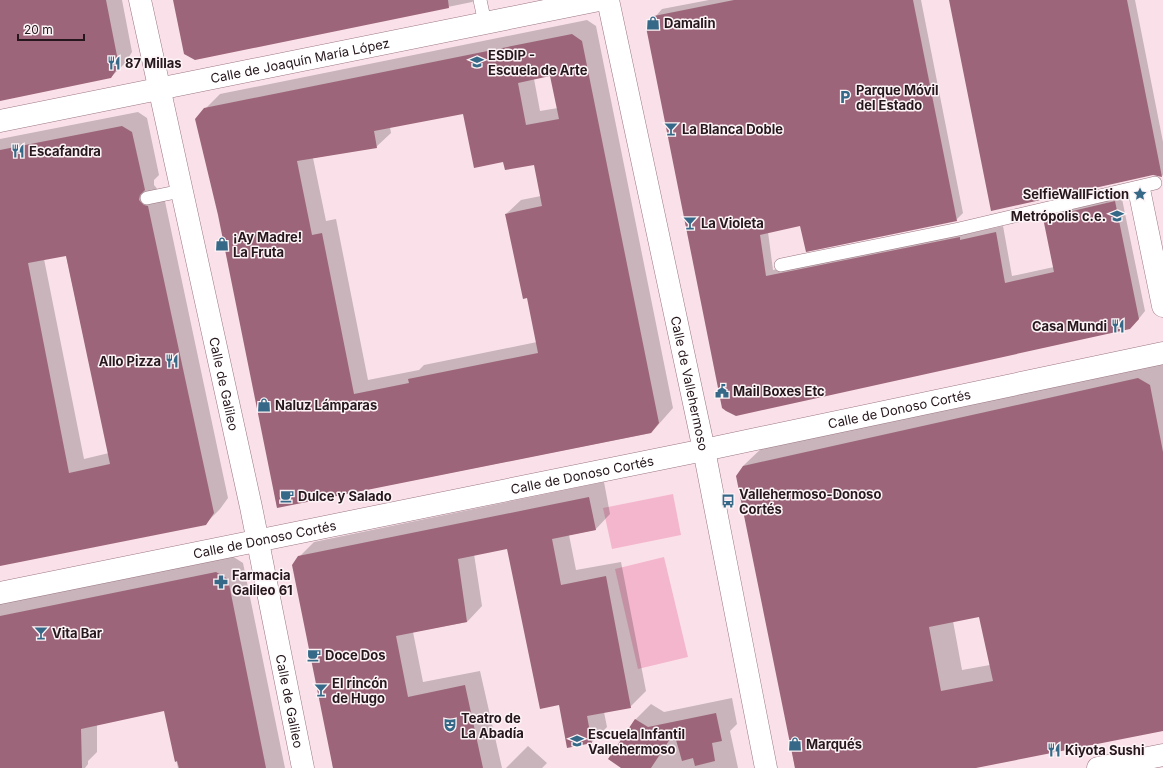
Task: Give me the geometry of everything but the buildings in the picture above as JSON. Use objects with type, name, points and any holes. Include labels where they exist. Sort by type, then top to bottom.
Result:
[{"type":"street","name":"Calle de Galileo","points":[[140,0],[257,542],[303,768]]},
{"type":"street","name":"Calle de Joaquín María López","points":[[0,121],[599,0]]},
{"type":"street","name":"Calle de Vallehermoso","points":[[608,0],[704,450],[766,768]]},
{"type":"street","points":[[1148,188],[1163,306]]},
{"type":"street","name":"Calle de Donoso Cortés","points":[[0,593],[704,450],[1163,353]]},
{"type":"street","points":[[1098,768],[1163,755]]},
{"type":"lane","points":[[480,0],[485,23]]},
{"type":"lane","points":[[781,265],[959,229],[1148,188]]},
{"type":"lane","points":[[147,198],[181,191]]},
{"type":"shaded area","points":[[673,494],[681,535],[612,549],[603,508]]},
{"type":"shaded area","points":[[664,557],[688,657],[638,669],[615,569]]},
{"type":"place","name":"Damalin","points":[[653,23]]},
{"type":"place","name":"ESDIP - Escuela de Arte","points":[[477,62]]},
{"type":"place","name":"87 Millas","points":[[114,63]]},
{"type":"place","name":"Parque Móvil del Estado","points":[[845,97]]},
{"type":"place","name":"La Blanca Doble","points":[[671,129]]},
{"type":"place","name":"Escafandra","points":[[18,151]]},
{"type":"place","name":"SelfieWallFiction","points":[[1140,194]]},
{"type":"place","name":"Metrópolis c.e.","points":[[1117,216]]},
{"type":"place","name":"La Violeta","points":[[690,223]]},
{"type":"place","name":"¡Ay Madre! La Fruta","points":[[222,244]]},
{"type":"place","name":"Casa Mundi","points":[[1118,326]]},
{"type":"place","name":"Allo Pizza","points":[[172,361]]},
{"type":"place","name":"Mail Boxes Etc","points":[[722,391]]},
{"type":"place","name":"Naluz Lámparas","points":[[264,405]]},
{"type":"place","name":"Dulce y Salado","points":[[287,496]]},
{"type":"place","name":"Vallehermoso-Donoso Cortés","points":[[728,501]]},
{"type":"place","name":"Farmacia Galileo 61","points":[[221,582]]},
{"type":"place","name":"Vita Bar","points":[[41,633]]},
{"type":"place","name":"Doce Dos","points":[[314,655]]},
{"type":"place","name":"El rincón de Hugo","points":[[321,690]]},
{"type":"place","name":"Teatro de La Abadía","points":[[450,725]]},
{"type":"place","name":"Escuela Infantil Vallehermoso","points":[[577,741]]},
{"type":"place","name":"Marqués","points":[[795,744]]},
{"type":"place","name":"Kiyota Sushi","points":[[1054,750]]}]
